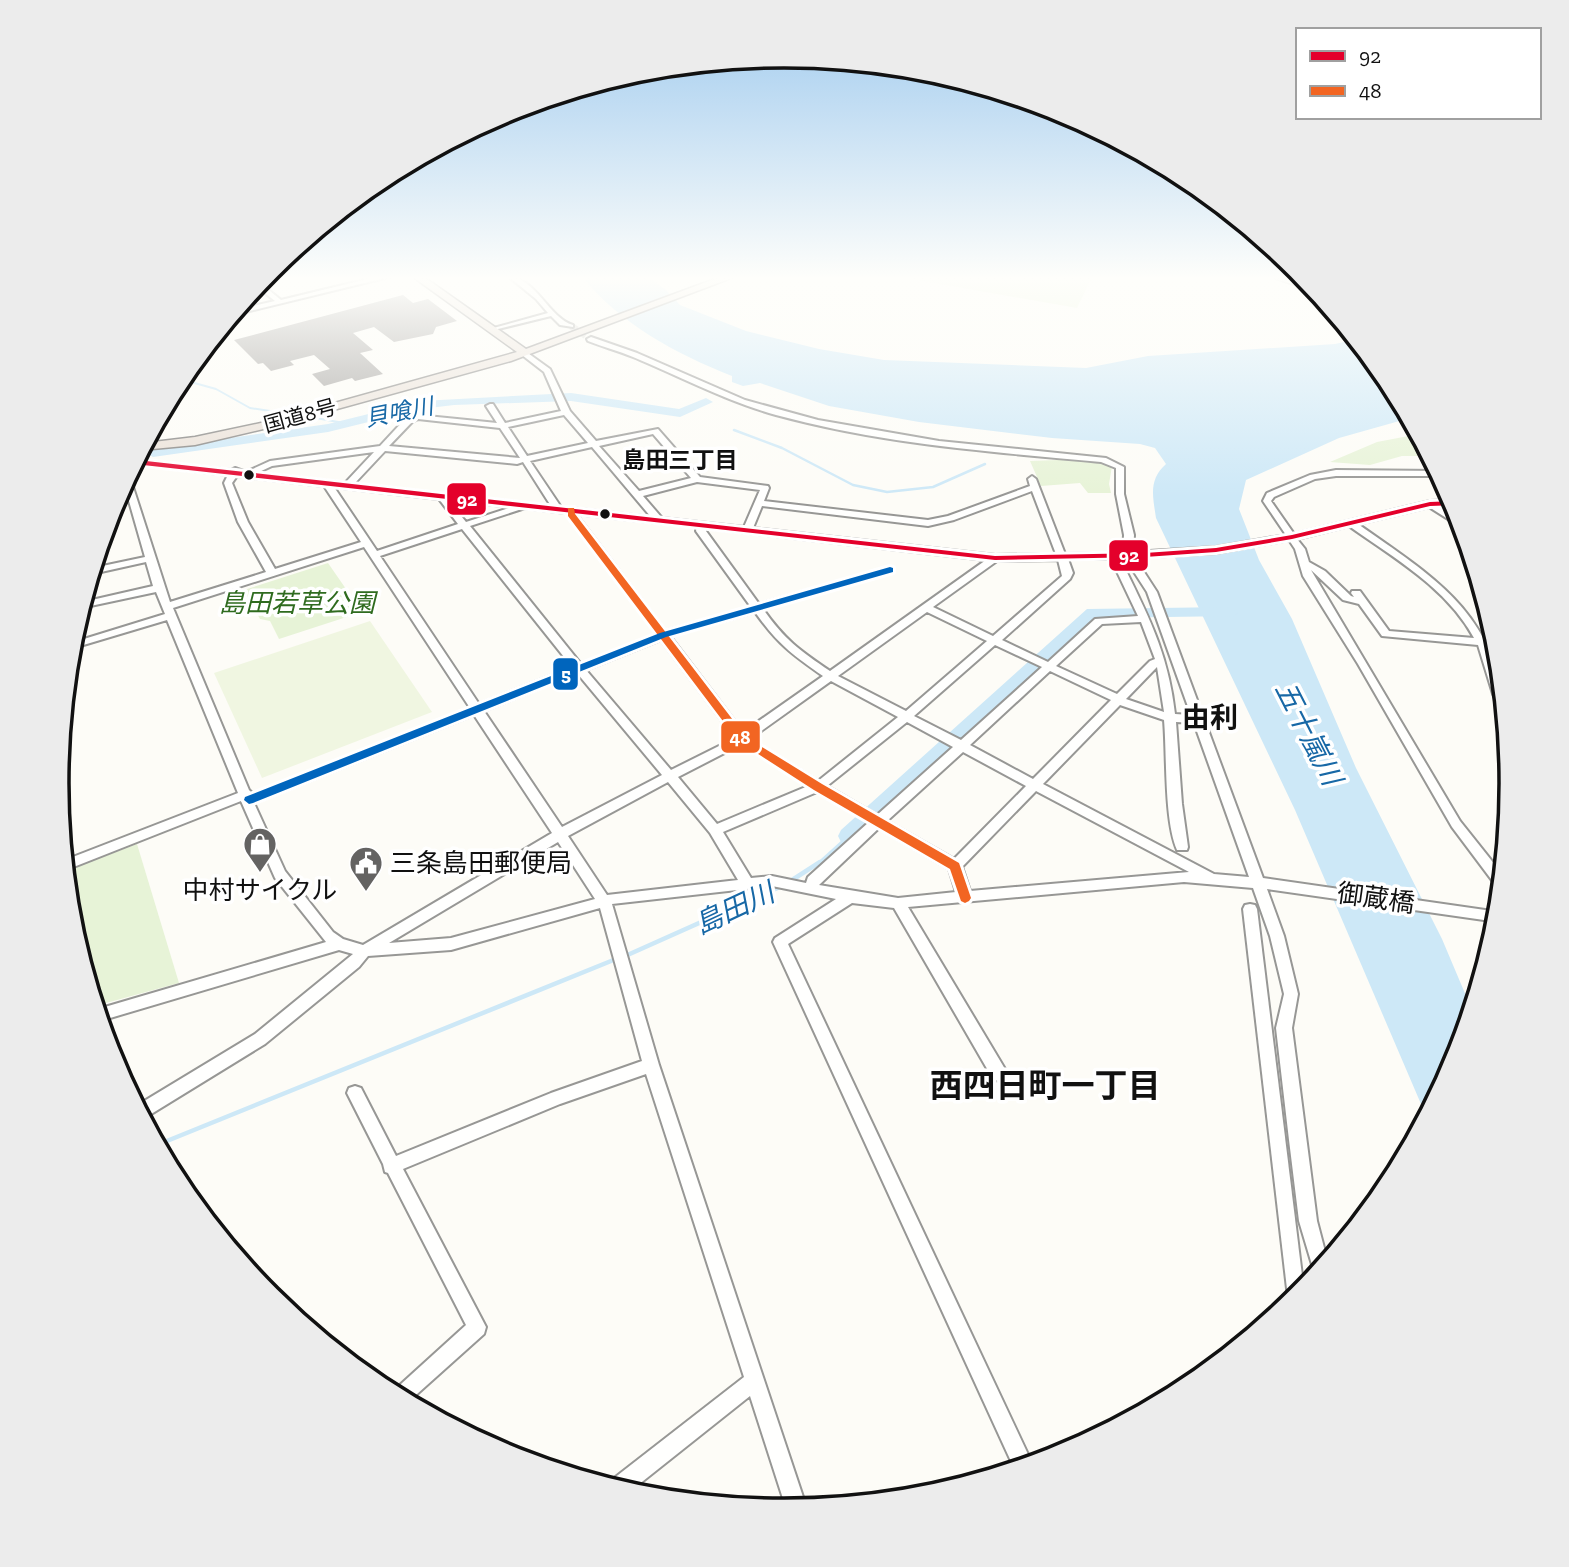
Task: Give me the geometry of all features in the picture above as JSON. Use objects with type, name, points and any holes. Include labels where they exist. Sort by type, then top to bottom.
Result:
[{"type":"highway","name":"国道8号","points":[[154,446],[195,441],[269,423],[522,351]]},
{"type":"highway","name":"国道8号","points":[[158,438],[269,423]]},
{"type":"street","points":[[622,350],[724,396],[831,426],[921,442],[1112,463],[1120,467],[1120,494],[1129,534],[1121,555],[1161,662],[1169,717],[1175,816],[1182,847]]},
{"type":"street","points":[[522,351],[547,371],[566,412],[659,520]]},
{"type":"street","points":[[490,406],[557,509]]},
{"type":"street","points":[[348,485],[386,448],[409,420],[417,417],[504,426],[566,412]]},
{"type":"street","points":[[248,474],[270,464],[386,448],[526,460],[655,431],[697,480]]},
{"type":"street","points":[[146,462],[995,558],[1145,555],[1216,550],[1286,538],[1430,504],[1442,504]]},
{"type":"street","points":[[235,471],[228,483],[236,505],[272,573]]},
{"type":"street","points":[[1429,474],[1336,473],[1313,477],[1270,495],[1267,501],[1286,538],[1300,549],[1308,576],[1363,664],[1456,824],[1494,873]]},
{"type":"street","points":[[636,495],[697,480],[765,488],[747,531]]},
{"type":"street","points":[[326,482],[604,903],[651,1065],[793,1499]]},
{"type":"street","points":[[715,830],[818,788],[906,717],[993,638],[1067,577],[1034,483],[951,518],[928,523],[759,503]]},
{"type":"street","points":[[131,494],[148,559],[168,612],[280,874],[328,936],[338,944]]},
{"type":"street","points":[[444,496],[464,526],[578,667],[715,830],[747,883]]},
{"type":"street","points":[[1430,504],[1447,514]]},
{"type":"street","points":[[374,555],[525,505]]},
{"type":"street","points":[[571,510],[571,514],[742,739],[818,788],[955,866],[965,898]]},
{"type":"street","points":[[1350,523],[1441,591],[1482,644],[1490,666]]},
{"type":"street","points":[[702,525],[701,531],[793,651],[830,676],[1212,879]]},
{"type":"street","points":[[84,642],[272,573],[366,543]]},
{"type":"street","points":[[1121,555],[1152,592],[1263,883],[1278,936],[1291,994],[1285,1040],[1308,1221],[1318,1259]]},
{"type":"street","points":[[147,1107],[260,1039],[354,963],[364,951],[559,834],[742,739],[995,558]]},
{"type":"street","points":[[103,569],[148,559]]},
{"type":"street","points":[[1305,564],[1316,566],[1328,575],[1343,597],[1355,603],[1359,597],[1386,634],[1486,645]]},
{"type":"street","points":[[74,862],[477,709],[663,635],[756,606],[890,570]]},
{"type":"street","points":[[93,603],[159,588]]},
{"type":"street","points":[[925,607],[1118,700],[1169,717],[1199,720]]},
{"type":"street","points":[[812,889],[813,881],[956,743],[1099,621],[1143,619]]},
{"type":"street","points":[[955,866],[1154,663],[1161,662]]},
{"type":"street","name":"御蔵橋","points":[[338,944],[364,951],[452,944],[616,898],[772,881],[850,897],[898,902],[1184,877],[1263,883],[1488,914]]},
{"type":"street","points":[[850,897],[780,942],[1020,1459]]},
{"type":"street","points":[[898,902],[999,1074]]},
{"type":"street","points":[[1250,909],[1294,1285]]},
{"type":"street","points":[[107,1012],[338,944]]},
{"type":"street","points":[[391,1166],[557,1098],[651,1065]]},
{"type":"street","points":[[355,1093],[477,1327],[407,1390]]},
{"type":"street","points":[[627,1481],[753,1382]]},
{"type":"green space","points":[[1409,436],[1420,456],[1402,456],[1370,465],[1330,462],[1377,442]]},
{"type":"green space","points":[[1084,459],[1112,466],[1109,484],[1111,493],[1088,493],[1080,483],[1041,486],[1030,461]]},
{"type":"green space","name":"島田若草公園","points":[[328,563],[362,612],[279,639],[270,621],[260,619],[244,590]]},
{"type":"green space","points":[[370,621],[432,712],[262,778],[214,673]]},
{"type":"green space","points":[[137,844],[179,983],[104,1003],[83,923],[74,868]]},
{"type":"water","name":"五十嵐川","points":[[676,350],[826,350],[884,360],[1086,368],[1148,356],[1240,350],[1354,350],[1401,421],[1339,438],[1246,480],[1239,509],[1259,560],[1292,619],[1356,768],[1442,939],[1467,997],[1445,1057],[1422,1107],[1295,810],[1156,518],[1154,483],[1166,464],[1155,448],[1140,444],[1052,438],[919,422],[829,406],[760,383],[743,386],[732,382],[732,376]]},
{"type":"building","points":[[244,350],[372,350],[360,353],[383,374],[355,381],[352,378],[324,386],[312,374],[330,369],[314,355],[290,361],[294,365],[271,371],[263,363],[258,364]]},
{"type":"waterway","name":"貝喰川","points":[[193,382],[216,389],[250,408],[296,415]]},
{"type":"waterway","name":"貝喰川","points":[[153,453],[328,428],[421,405],[454,401],[571,397],[680,413],[706,402]]},
{"type":"waterway","name":"貝喰川","points":[[304,416],[344,423]]},
{"type":"waterway","points":[[734,430],[782,448],[853,485],[887,492],[933,487],[985,464]]},
{"type":"waterway","name":"島田川","points":[[849,836],[1093,613],[1229,612]]},
{"type":"waterway","name":"島田川","points":[[818,864],[849,836]]},
{"type":"waterway","name":"島田川","points":[[789,882],[820,862]]},
{"type":"waterway","name":"島田川","points":[[623,957],[782,886]]},
{"type":"waterway","name":"島田川","points":[[165,1142],[616,959]]},
{"type":"transit line","name":"92","points":[[145,463],[995,558],[1145,555],[1216,550],[1292,537],[1430,504],[1442,504]]},
{"type":"transit line","name":"48","points":[[571,510],[571,514],[742,739],[818,787],[955,866],[965,898]]},
{"type":"transit line","name":"5","points":[[249,800],[663,635],[890,570]]},
{"type":"place","name":"中村サイクル","points":[[260,874]]},
{"type":"place","name":"三条島田郵便局","points":[[366,893]]},
{"type":"district","name":"島田三丁目","points":[[680,460]]},
{"type":"district","name":"由利","points":[[1210,717]]},
{"type":"district","name":"西四日町一丁目","points":[[1045,1085]]}]
